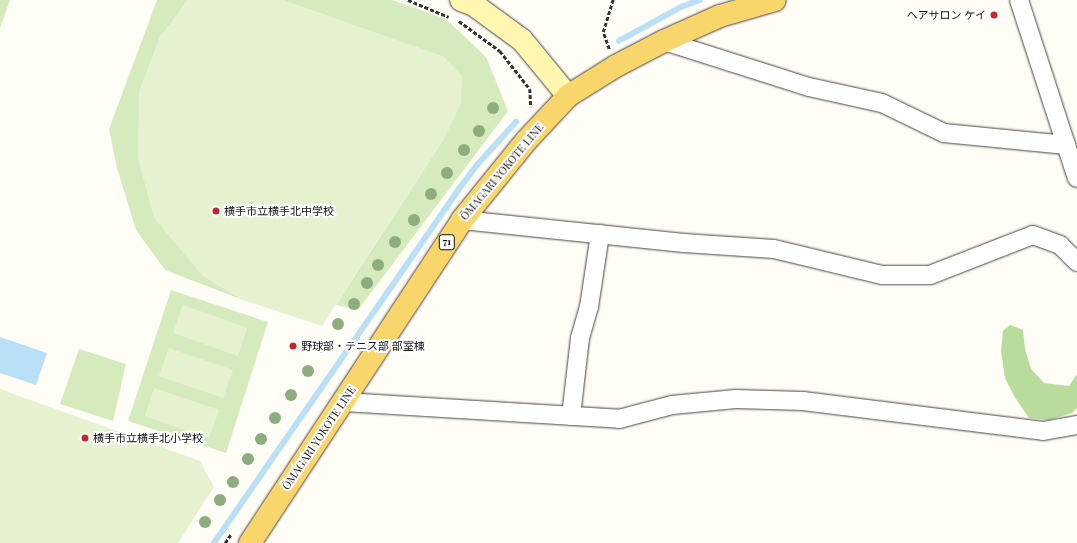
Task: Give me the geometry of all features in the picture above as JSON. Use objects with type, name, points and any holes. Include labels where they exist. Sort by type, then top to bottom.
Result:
[{"type":"main road","name":"ŌMAGARI YOKOTE LINE","points":[[242,536],[344,402],[462,220],[526,141],[568,96],[616,66],[664,41],[720,16],[775,0]]},
{"type":"street","points":[[1019,0],[1077,178]]},
{"type":"street","points":[[456,13],[474,5],[522,40],[568,96]]},
{"type":"street","points":[[664,41],[808,87],[882,103],[944,133],[1066,145]]},
{"type":"street","points":[[462,220],[684,243],[774,249],[882,275],[930,274],[1033,235],[1060,245],[1077,262]]},
{"type":"street","points":[[572,416],[580,338],[589,307],[600,234]]},
{"type":"street","points":[[344,402],[619,419],[672,405],[736,399],[803,401],[1043,431],[1077,425]]},
{"type":"path","points":[[408,0],[456,13],[500,52],[530,88],[531,109]]},
{"type":"path","points":[[613,0],[603,32],[616,66]]},
{"type":"path","points":[[225,543],[242,536]]},
{"type":"green space","points":[[0,0],[10,0],[0,28]]},
{"type":"green space","points":[[157,0],[188,0],[159,39],[202,275],[243,300],[165,270],[136,230],[117,168],[109,129]]},
{"type":"green space","points":[[188,0],[282,0],[444,57],[462,76],[461,104],[445,137],[322,326],[243,300],[202,275],[154,218],[138,158],[139,91],[159,39]]},
{"type":"green space","points":[[282,0],[392,0],[446,19],[486,57],[508,111],[358,310],[336,305],[445,137],[444,57]]},
{"type":"green space","points":[[171,290],[268,322],[226,453],[128,421]]},
{"type":"green space","points":[[183,305],[247,328],[238,356],[173,333]]},
{"type":"green space","points":[[1010,325],[1023,330],[1025,349],[1031,369],[1044,383],[1069,386],[1077,374],[1077,408],[1072,413],[1049,420],[1029,418],[1014,396],[1005,378],[1001,351],[1003,331]]},
{"type":"green space","points":[[169,348],[233,370],[223,398],[159,376]]},
{"type":"green space","points":[[79,349],[126,364],[113,421],[60,404]]},
{"type":"green space","points":[[154,388],[219,410],[209,438],[145,416]]},
{"type":"green space","name":"横手市立横手北小学校","points":[[0,389],[200,461],[214,487],[178,543],[0,543]]},
{"type":"water","points":[[0,337],[47,353],[36,385],[0,373]]},
{"type":"waterway","points":[[619,41],[681,7],[700,0]]},
{"type":"waterway","points":[[214,543],[456,193],[477,165],[516,122]]},
{"type":"place","name":"ヘアサロン ケイ","points":[[994,15]]},
{"type":"place","name":"横手市立横手北中学校","points":[[216,211]]},
{"type":"place","name":"野球部・テニス部 部室棟","points":[[293,346]]},
{"type":"place","name":"横手市立横手北小学校","points":[[85,438]]}]
